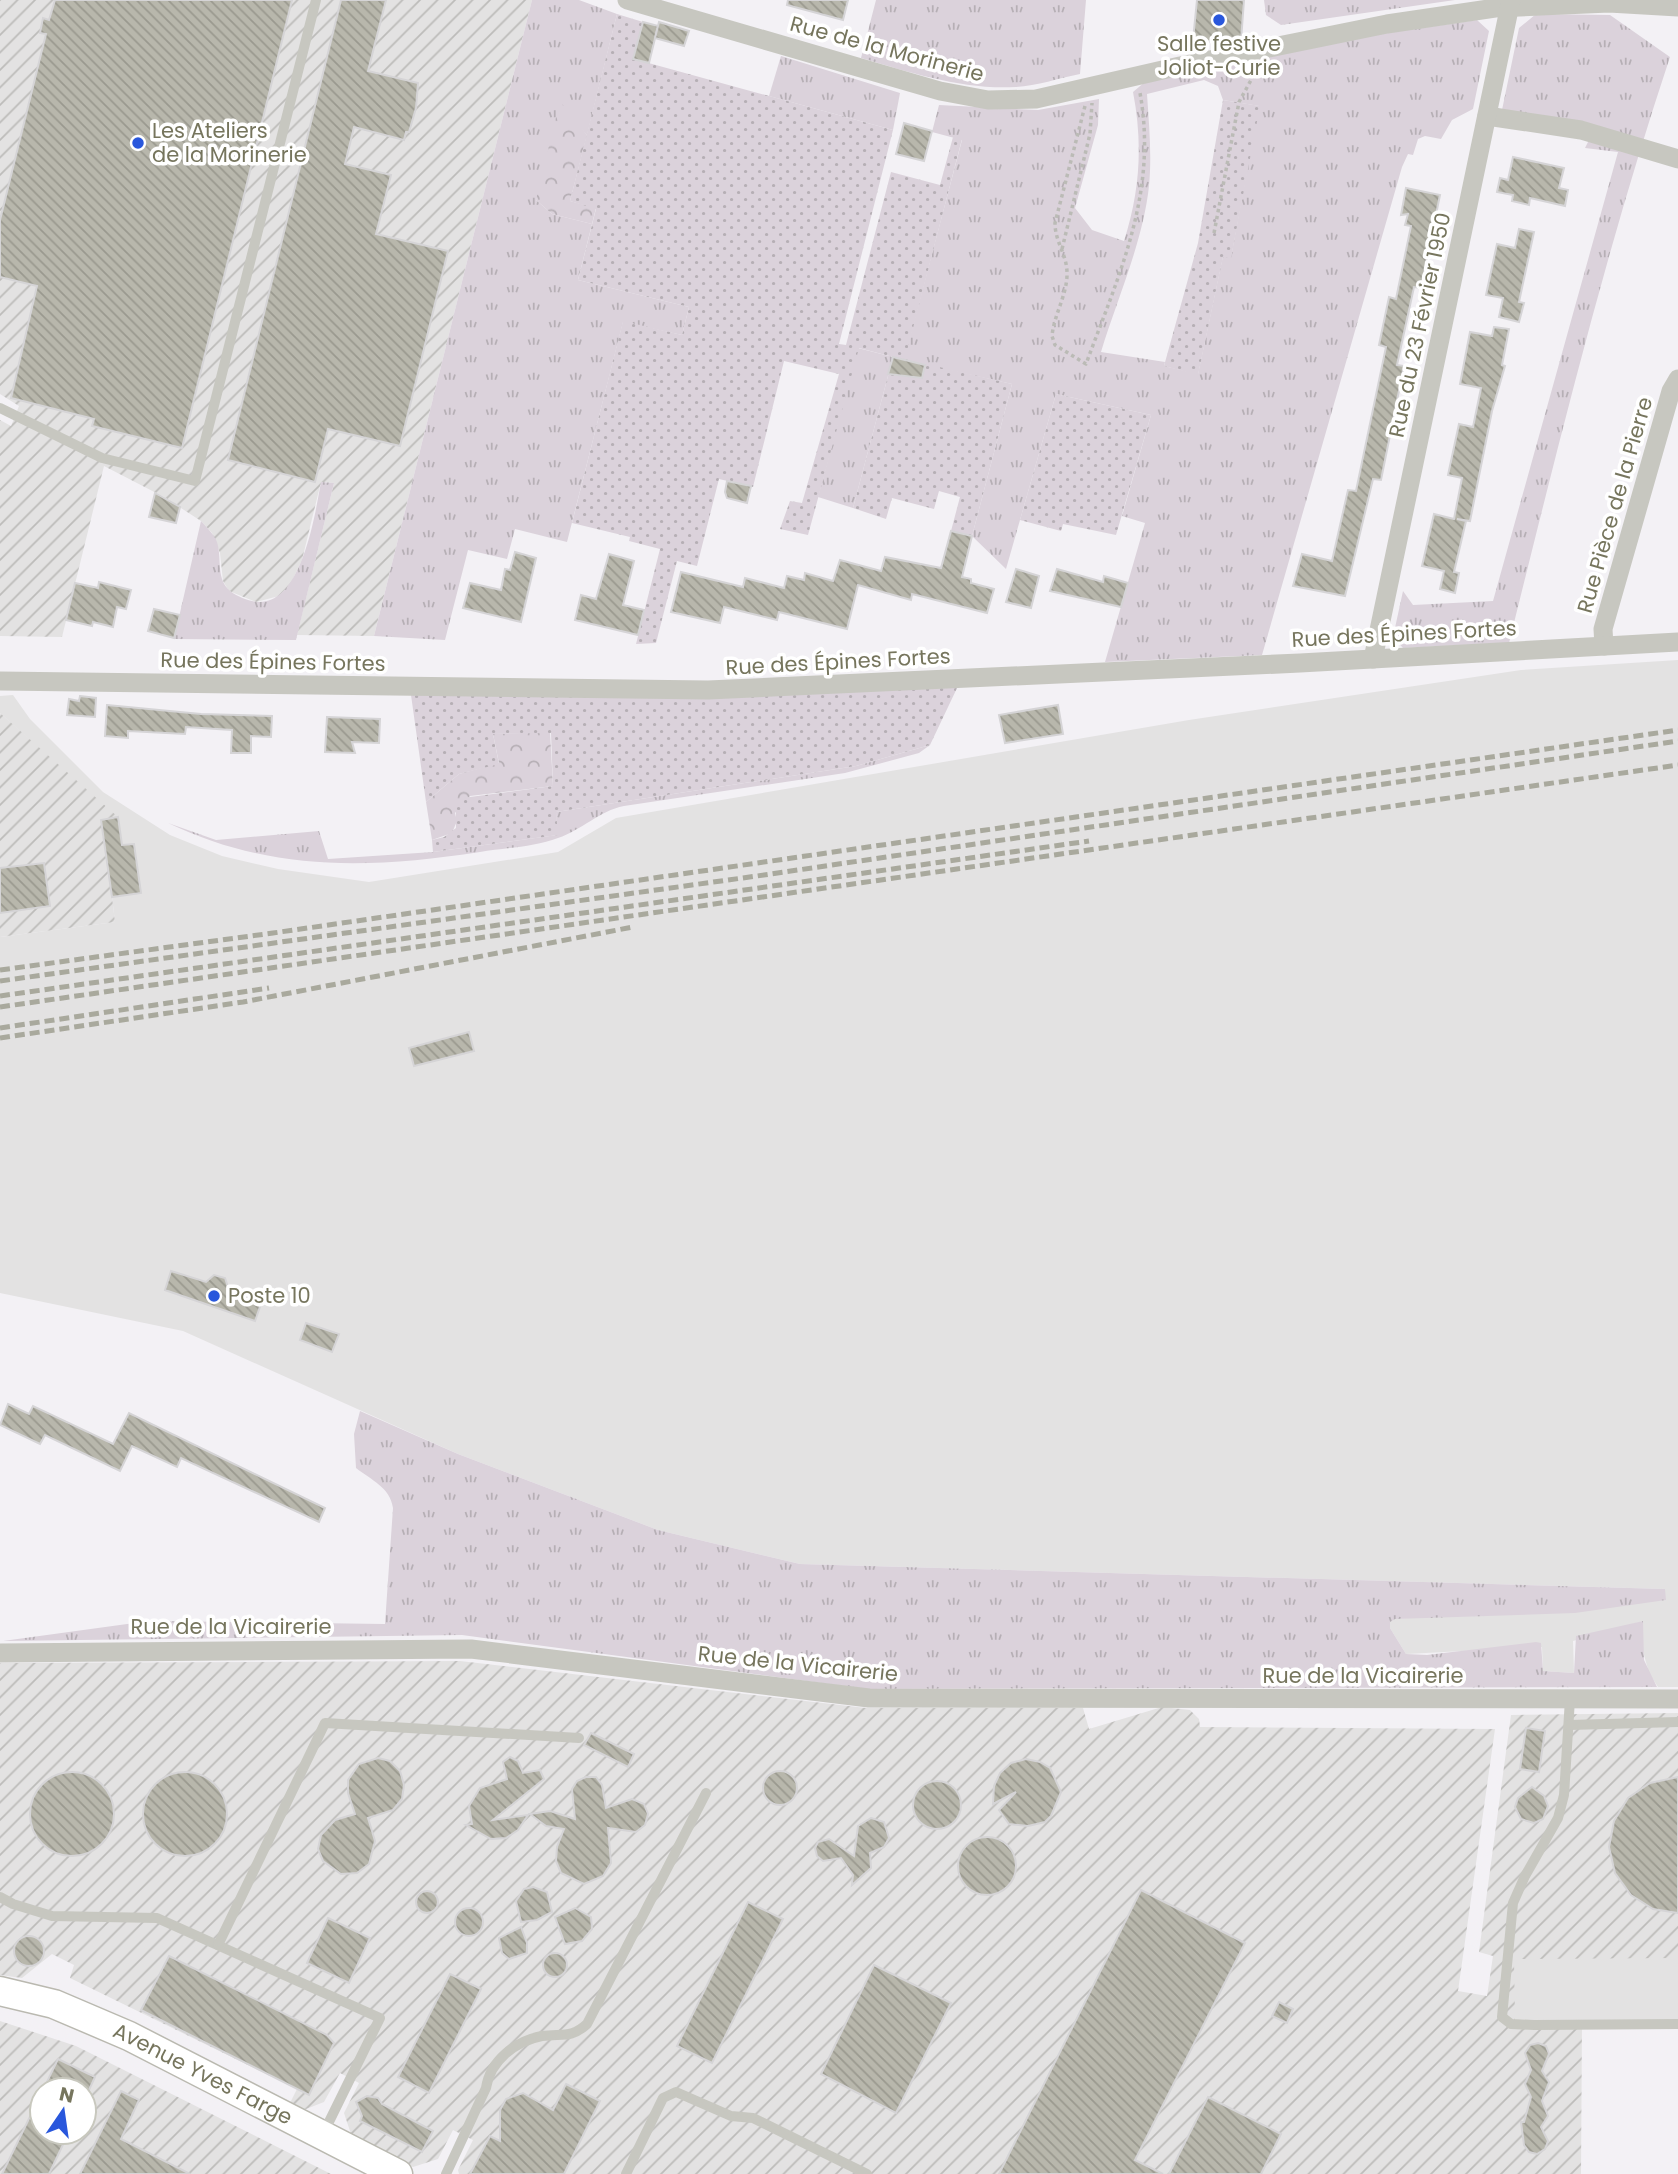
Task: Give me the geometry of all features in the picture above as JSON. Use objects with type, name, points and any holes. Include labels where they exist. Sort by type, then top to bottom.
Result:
[{"type":"street","name":"Rue de la Morinerie","points":[[626,0],[940,92],[988,100],[1036,99],[1399,22],[1510,4],[1609,3],[1678,7]]},
{"type":"street","name":"Rue du 23 Février 1950","points":[[1373,659],[1510,4]]},
{"type":"street","points":[[1487,116],[1581,130],[1678,159]]},
{"type":"street","name":"Rue Pièce de la Pierre","points":[[1604,646],[1603,629],[1671,391],[1678,379]]},
{"type":"street","name":"Rue des Épines Fortes","points":[[0,681],[708,690],[1678,642]]},
{"type":"street","name":"Rue de la Vicairerie","points":[[0,1653],[471,1649],[869,1698],[1678,1699]]},
{"type":"street","name":"Avenue Yves Farge","points":[[0,1991],[54,2004],[129,2036],[398,2174]]},
{"type":"lane","points":[[0,408],[102,458],[195,481],[316,0]]},
{"type":"lane","points":[[1570,1699],[1564,1795],[1558,1818],[1513,1903],[1502,2017],[1511,2024],[1534,2025],[1678,2024]]},
{"type":"lane","points":[[1569,1725],[1678,1722]]},
{"type":"lane","points":[[218,1945],[325,1723],[579,1738]]},
{"type":"lane","points":[[446,2174],[486,2088],[488,2077],[504,2053],[545,2035],[561,2038],[576,2034],[587,2024],[706,1793]]},
{"type":"lane","points":[[0,1897],[13,1904],[52,1916],[158,1917],[380,2018],[323,2134]]},
{"type":"lane","points":[[626,2174],[663,2098],[676,2092],[731,2116],[753,2118],[867,2174]]},
{"type":"path","points":[[1214,233],[1239,102],[1259,64],[1257,52]]},
{"type":"path","points":[[1091,87],[1055,223],[1056,243],[1062,249],[1066,260],[1067,275],[1052,335],[1055,345],[1086,364],[1140,210],[1146,144],[1137,76]]},
{"type":"path","points":[[1062,249],[1090,134],[1091,87]]},
{"type":"shaded area","points":[[0,0],[532,0],[374,636],[297,635],[334,483],[321,482],[302,560],[291,583],[279,596],[256,602],[229,591],[223,581],[220,553],[212,533],[201,521],[164,497],[104,466],[62,637],[0,636],[0,420],[11,426],[19,406],[0,394]]},
{"type":"shaded area","points":[[1678,660],[1678,1687],[1658,1687],[1649,1673],[1641,1644],[1643,1621],[1573,1641],[1574,1673],[1543,1671],[1542,1647],[1406,1654],[1390,1628],[1390,1621],[1394,1619],[1665,1600],[1665,1589],[800,1564],[658,1530],[458,1454],[183,1331],[0,1293],[0,937],[115,922],[112,897],[140,893],[134,844],[122,845],[115,817],[0,713],[0,696],[13,695],[30,719],[103,792],[170,835],[222,856],[278,869],[369,882],[558,852],[616,818],[1189,720],[1521,670]]},
{"type":"shaded area","points":[[0,713],[118,817],[122,845],[134,844],[141,893],[112,897],[115,922],[0,937]]},
{"type":"shaded area","points":[[460,1661],[866,1708],[1083,1708],[1089,1729],[1162,1707],[1190,1710],[1199,1719],[1200,1727],[1495,1729],[1458,1991],[1487,1996],[1493,1956],[1479,1952],[1511,1715],[1678,1713],[1678,1958],[1514,1959],[1515,2020],[1582,2020],[1581,2174],[459,2174],[458,2170],[473,2140],[453,2130],[438,2159],[413,2167],[352,2137],[344,2113],[359,2083],[340,2073],[324,2102],[301,2111],[289,2105],[297,2089],[70,1978],[74,1965],[52,1954],[22,1978],[0,1975],[0,1663]]},
{"type":"shaded area","points":[[1514,1958],[1678,1958],[1678,2020],[1514,2020]]},
{"type":"shaded area","points":[[0,2021],[76,2046],[331,2174],[0,2174]]},
{"type":"green space","points":[[532,0],[579,0],[617,14],[587,135],[573,120],[536,200],[552,214],[592,224],[578,280],[689,307],[682,335],[623,322],[567,542],[515,529],[507,559],[468,550],[445,640],[374,636]]},
{"type":"green space","points":[[876,0],[1086,0],[1080,74],[1024,86],[977,86],[938,79],[861,58]]},
{"type":"green space","points":[[1264,0],[1455,0],[1281,25],[1266,15]]},
{"type":"green space","points":[[617,14],[643,22],[634,59],[893,130],[839,344],[846,345],[891,172],[940,185],[953,137],[962,139],[905,359],[1012,384],[972,536],[951,531],[960,497],[939,491],[934,509],[892,498],[886,519],[853,508],[893,357],[859,348],[808,535],[780,529],[790,501],[802,503],[839,374],[784,361],[753,487],[719,479],[697,566],[677,561],[656,643],[636,644],[660,549],[629,541],[630,537],[572,523],[623,321],[682,335],[689,307],[578,280],[596,209],[570,201]]},
{"type":"green space","points":[[1536,14],[1610,15],[1670,57],[1604,275],[1509,643],[1403,648],[1393,637],[1403,591],[1413,605],[1493,601],[1618,152],[1585,148],[1596,126],[1502,110],[1519,28]]},
{"type":"green space","points":[[1477,20],[1489,31],[1473,109],[1452,120],[1441,139],[1425,136],[1418,139],[1413,155],[1408,154],[1402,167],[1262,655],[1105,662],[1145,523],[1122,516],[1151,415],[1056,394],[1006,569],[972,536],[1012,384],[904,360],[962,140],[932,132],[939,105],[1038,110],[1099,99],[1098,125],[1075,208],[1092,230],[1124,241],[1137,186],[1139,149],[1133,92],[1146,81],[1331,41]],"holes":[[[1204,80],[1218,86],[1223,100],[1259,106],[1231,257],[1223,256],[1198,374],[1164,366],[1165,362],[1101,352],[1146,207],[1150,163],[1147,94]]]},
{"type":"green space","points":[[781,56],[900,93],[893,130],[769,96]]},
{"type":"green space","points":[[1223,100],[1260,106],[1231,258],[1223,257],[1198,375],[1164,366],[1198,243]]},
{"type":"green space","points":[[560,101],[587,135],[570,201],[596,208],[592,224],[552,214],[536,200]]},
{"type":"green space","points":[[858,348],[893,357],[853,508],[818,497]]},
{"type":"green space","points":[[1056,394],[1151,415],[1116,535],[1063,524],[1061,531],[1020,520]]},
{"type":"green space","points":[[321,482],[334,483],[296,640],[174,639],[201,521],[217,542],[222,578],[228,589],[252,601],[269,601],[283,592],[303,558]]},
{"type":"green space","points":[[958,686],[930,745],[856,766],[556,812],[558,835],[433,852],[432,840],[444,837],[456,828],[456,805],[462,798],[553,786],[551,733],[493,734],[499,764],[459,774],[426,802],[411,695]]},
{"type":"green space","points":[[550,732],[553,786],[470,796],[455,813],[457,821],[452,833],[432,840],[426,802],[459,774],[499,763],[493,734]]},
{"type":"green space","points":[[930,745],[919,753],[845,773],[615,808],[567,835],[549,841],[439,858],[359,863],[282,858],[244,851],[168,823],[216,840],[319,831],[328,859],[433,852],[557,835],[556,812],[856,766]]},
{"type":"green space","points":[[360,1411],[458,1454],[658,1530],[800,1564],[1665,1589],[1666,1600],[1575,1613],[1395,1619],[1390,1622],[1390,1628],[1406,1654],[1427,1655],[1536,1642],[1541,1643],[1543,1671],[1574,1673],[1576,1636],[1643,1621],[1644,1660],[1657,1687],[866,1689],[462,1635],[3,1641],[149,1621],[385,1624],[393,1508],[384,1489],[356,1468],[354,1434]]},
{"type":"building","points":[[55,0],[292,0],[182,448],[92,426],[94,419],[11,398],[37,286],[0,277],[0,220],[46,34],[40,33],[43,18],[49,20]]},
{"type":"building","points":[[341,0],[386,0],[368,71],[418,83],[416,108],[404,140],[354,127],[345,164],[391,175],[376,234],[448,251],[400,446],[328,429],[315,482],[228,460]]},
{"type":"building","points":[[788,0],[848,0],[843,20],[787,5]]},
{"type":"building","name":"Salle festive Joliot-Curie","points":[[1197,0],[1244,0],[1241,41],[1230,43],[1193,40]]},
{"type":"building","points":[[643,22],[658,26],[649,63],[633,59]]},
{"type":"building","points":[[659,22],[689,31],[684,46],[655,38]]},
{"type":"building","points":[[904,123],[932,131],[924,161],[896,154]]},
{"type":"building","points":[[1513,157],[1564,168],[1559,188],[1568,190],[1565,206],[1530,198],[1529,205],[1512,201],[1513,195],[1497,192],[1500,178],[1508,180]]},
{"type":"building","points":[[1406,188],[1440,195],[1421,288],[1414,287],[1397,365],[1404,366],[1381,480],[1373,479],[1345,596],[1293,586],[1302,554],[1332,561],[1348,490],[1356,491],[1386,347],[1379,345],[1389,297],[1396,299],[1411,226],[1405,225],[1408,214],[1401,215]]},
{"type":"building","points":[[1519,229],[1534,232],[1519,302],[1524,303],[1519,322],[1499,317],[1503,298],[1486,295],[1497,244],[1515,248]]},
{"type":"building","points":[[1494,327],[1509,329],[1502,365],[1505,366],[1492,411],[1470,521],[1457,519],[1466,521],[1454,572],[1459,573],[1455,593],[1440,589],[1444,571],[1422,566],[1434,514],[1454,519],[1462,478],[1448,475],[1459,424],[1473,427],[1481,388],[1460,384],[1470,332],[1492,336]]},
{"type":"building","points":[[893,357],[925,365],[922,378],[888,374]]},
{"type":"building","points":[[727,481],[751,486],[747,503],[727,498]]},
{"type":"building","points":[[155,493],[180,507],[176,523],[149,517]]},
{"type":"building","points":[[951,531],[972,536],[962,577],[971,579],[971,583],[994,589],[987,613],[912,594],[911,600],[858,585],[847,629],[779,612],[777,620],[724,607],[720,623],[671,612],[681,572],[743,587],[745,578],[784,588],[787,576],[804,580],[805,573],[833,581],[840,560],[881,571],[885,557],[941,568]]},
{"type":"building","points":[[515,552],[536,558],[521,622],[463,608],[470,583],[501,590],[505,569],[510,570]]},
{"type":"building","points":[[609,554],[634,561],[623,605],[644,610],[638,635],[575,620],[581,595],[596,599]]},
{"type":"building","points":[[1016,569],[1039,576],[1031,608],[1006,602]]},
{"type":"building","points":[[1057,569],[1103,582],[1104,576],[1128,583],[1121,607],[1050,591]]},
{"type":"building","points":[[99,582],[131,590],[126,609],[117,607],[113,627],[93,622],[92,626],[66,620],[75,583],[98,588]]},
{"type":"building","points":[[154,609],[180,615],[174,638],[148,631]]},
{"type":"building","points":[[80,696],[96,698],[95,717],[67,715],[69,699],[79,701]]},
{"type":"building","points":[[107,705],[201,714],[272,716],[271,737],[251,736],[251,753],[231,753],[232,730],[186,727],[185,734],[128,731],[128,738],[105,736]]},
{"type":"building","points":[[1058,705],[1063,734],[1005,743],[999,715]]},
{"type":"building","points":[[327,717],[380,719],[379,743],[352,742],[355,753],[325,752]]},
{"type":"building","points":[[118,817],[122,845],[134,844],[141,893],[112,897],[101,820]]},
{"type":"building","points":[[44,863],[50,906],[0,913],[0,868]]},
{"type":"building","points":[[469,1032],[474,1051],[414,1066],[409,1048]]},
{"type":"building","name":"Poste 10","points":[[171,1271],[206,1282],[214,1275],[225,1278],[229,1290],[262,1301],[255,1321],[165,1290]]},
{"type":"building","points":[[306,1323],[339,1334],[332,1352],[300,1340]]},
{"type":"building","points":[[8,1404],[29,1414],[33,1406],[113,1444],[129,1413],[325,1508],[319,1522],[181,1458],[177,1467],[132,1446],[120,1471],[45,1435],[40,1444],[0,1425]]},
{"type":"building","points":[[1526,1728],[1545,1731],[1539,1772],[1520,1769]]},
{"type":"building","points":[[591,1733],[634,1754],[628,1767],[584,1745]]},
{"type":"building","points":[[510,1757],[518,1761],[523,1773],[540,1770],[544,1779],[493,1820],[528,1815],[518,1830],[506,1838],[491,1839],[466,1825],[472,1824],[469,1806],[480,1788],[507,1779],[503,1762]]},
{"type":"building","points":[[378,1758],[390,1761],[400,1771],[404,1785],[402,1799],[393,1810],[368,1818],[375,1841],[369,1864],[357,1873],[341,1874],[323,1861],[318,1849],[321,1835],[335,1820],[355,1814],[348,1793],[348,1780],[359,1764]]},
{"type":"building","points":[[1026,1759],[1040,1762],[1050,1768],[1061,1792],[1051,1816],[1045,1822],[1028,1826],[1009,1824],[999,1810],[1016,1792],[993,1804],[994,1786],[1000,1773],[1011,1763]]},
{"type":"building","points":[[780,1771],[792,1776],[797,1788],[792,1800],[780,1805],[768,1800],[763,1788],[768,1776]]},
{"type":"building","points":[[64,1772],[80,1772],[96,1779],[107,1790],[114,1806],[111,1830],[102,1844],[80,1856],[64,1856],[48,1849],[37,1838],[30,1822],[30,1806],[37,1790],[48,1779]]},
{"type":"building","points":[[185,1772],[201,1775],[215,1784],[224,1798],[227,1814],[224,1830],[215,1844],[201,1853],[185,1856],[169,1853],[155,1844],[146,1830],[143,1814],[146,1798],[155,1784],[169,1775]]},
{"type":"building","points":[[596,1777],[602,1785],[606,1808],[632,1799],[644,1804],[648,1814],[645,1825],[636,1832],[608,1828],[611,1863],[603,1876],[584,1884],[561,1873],[556,1861],[557,1847],[564,1829],[546,1826],[530,1814],[550,1811],[575,1819],[572,1789],[577,1781]]},
{"type":"building","points":[[1678,1777],[1678,1913],[1653,1909],[1631,1895],[1615,1873],[1609,1847],[1614,1821],[1628,1798],[1650,1783]]},
{"type":"building","points":[[937,1781],[954,1788],[961,1805],[954,1822],[937,1829],[920,1822],[913,1805],[920,1788]]},
{"type":"building","points":[[1532,1787],[1544,1796],[1548,1806],[1543,1819],[1534,1823],[1521,1819],[1515,1807],[1518,1798]]},
{"type":"building","points":[[871,1818],[884,1822],[889,1838],[884,1847],[870,1853],[871,1868],[852,1885],[853,1875],[841,1858],[823,1861],[817,1856],[815,1848],[818,1842],[829,1839],[854,1856],[858,1826]]},
{"type":"building","points":[[987,1837],[998,1839],[1011,1850],[1016,1866],[1014,1877],[1003,1890],[987,1895],[976,1893],[963,1882],[958,1866],[960,1855],[971,1842]]},
{"type":"building","points":[[533,1887],[547,1892],[552,1912],[537,1920],[521,1922],[516,1901],[524,1889]]},
{"type":"building","points":[[1141,1890],[1245,1943],[1135,2160],[1163,2174],[999,2174]]},
{"type":"building","points":[[423,1891],[431,1891],[438,1898],[438,1906],[431,1913],[423,1913],[416,1906],[416,1898]]},
{"type":"building","points":[[748,1902],[783,1919],[712,2063],[677,2046]]},
{"type":"building","points":[[469,1908],[479,1912],[483,1922],[479,1932],[469,1936],[459,1932],[455,1922],[459,1912]]},
{"type":"building","points":[[575,1908],[591,1917],[592,1929],[582,1941],[565,1944],[555,1917]]},
{"type":"building","points":[[328,1918],[370,1938],[349,1983],[307,1963]]},
{"type":"building","points":[[521,1927],[527,1943],[527,1953],[509,1959],[502,1953],[499,1938]]},
{"type":"building","points":[[29,1936],[35,1937],[43,1945],[43,1957],[35,1965],[29,1966],[23,1965],[15,1957],[14,1951],[15,1945],[23,1937]]},
{"type":"building","points":[[555,1953],[566,1960],[567,1965],[560,1976],[555,1977],[544,1970],[543,1965],[550,1954]]},
{"type":"building","points":[[169,1956],[327,2035],[334,2043],[309,2095],[141,2010]]},
{"type":"building","points":[[874,1965],[951,2003],[896,2113],[821,2074]]},
{"type":"building","points":[[450,1974],[481,1989],[429,2093],[398,2077]]},
{"type":"building","points":[[1279,2002],[1293,2009],[1287,2023],[1272,2016]]},
{"type":"building","points":[[1538,2043],[1546,2046],[1549,2054],[1542,2071],[1549,2082],[1542,2101],[1548,2116],[1541,2127],[1548,2141],[1545,2149],[1537,2154],[1529,2152],[1524,2145],[1521,2122],[1524,2122],[1531,2097],[1525,2084],[1531,2070],[1525,2053],[1530,2045]]},
{"type":"building","points":[[58,2059],[93,2076],[50,2076]]},
{"type":"building","points":[[566,2084],[600,2101],[564,2174],[470,2174],[490,2136],[500,2141],[500,2110],[506,2099],[523,2093],[553,2110]]},
{"type":"building","points":[[121,2091],[139,2100],[121,2139],[190,2174],[80,2174],[94,2146],[98,2146],[98,2138]]},
{"type":"building","points":[[367,2096],[378,2098],[382,2104],[433,2131],[422,2152],[360,2121],[362,2116],[356,2102]]},
{"type":"building","points":[[1208,2097],[1281,2134],[1261,2174],[1169,2174]]},
{"type":"building","points":[[28,2121],[28,2146],[62,2146],[49,2174],[2,2174]]},
{"type":"railway","points":[[0,970],[1678,730]]},
{"type":"railway","points":[[0,981],[757,876],[1678,741]]},
{"type":"railway","points":[[0,1007],[1678,765]]},
{"type":"railway","points":[[0,996],[1089,841]]},
{"type":"railway","points":[[0,1038],[243,1002],[633,927]]},
{"type":"railway","points":[[0,1028],[269,988]]},
{"type":"place","name":"Salle festive Joliot-Curie","points":[[1219,20]]},
{"type":"place","name":"Les Ateliers de la Morinerie","points":[[138,143]]},
{"type":"place","name":"Poste 10","points":[[214,1296]]}]
